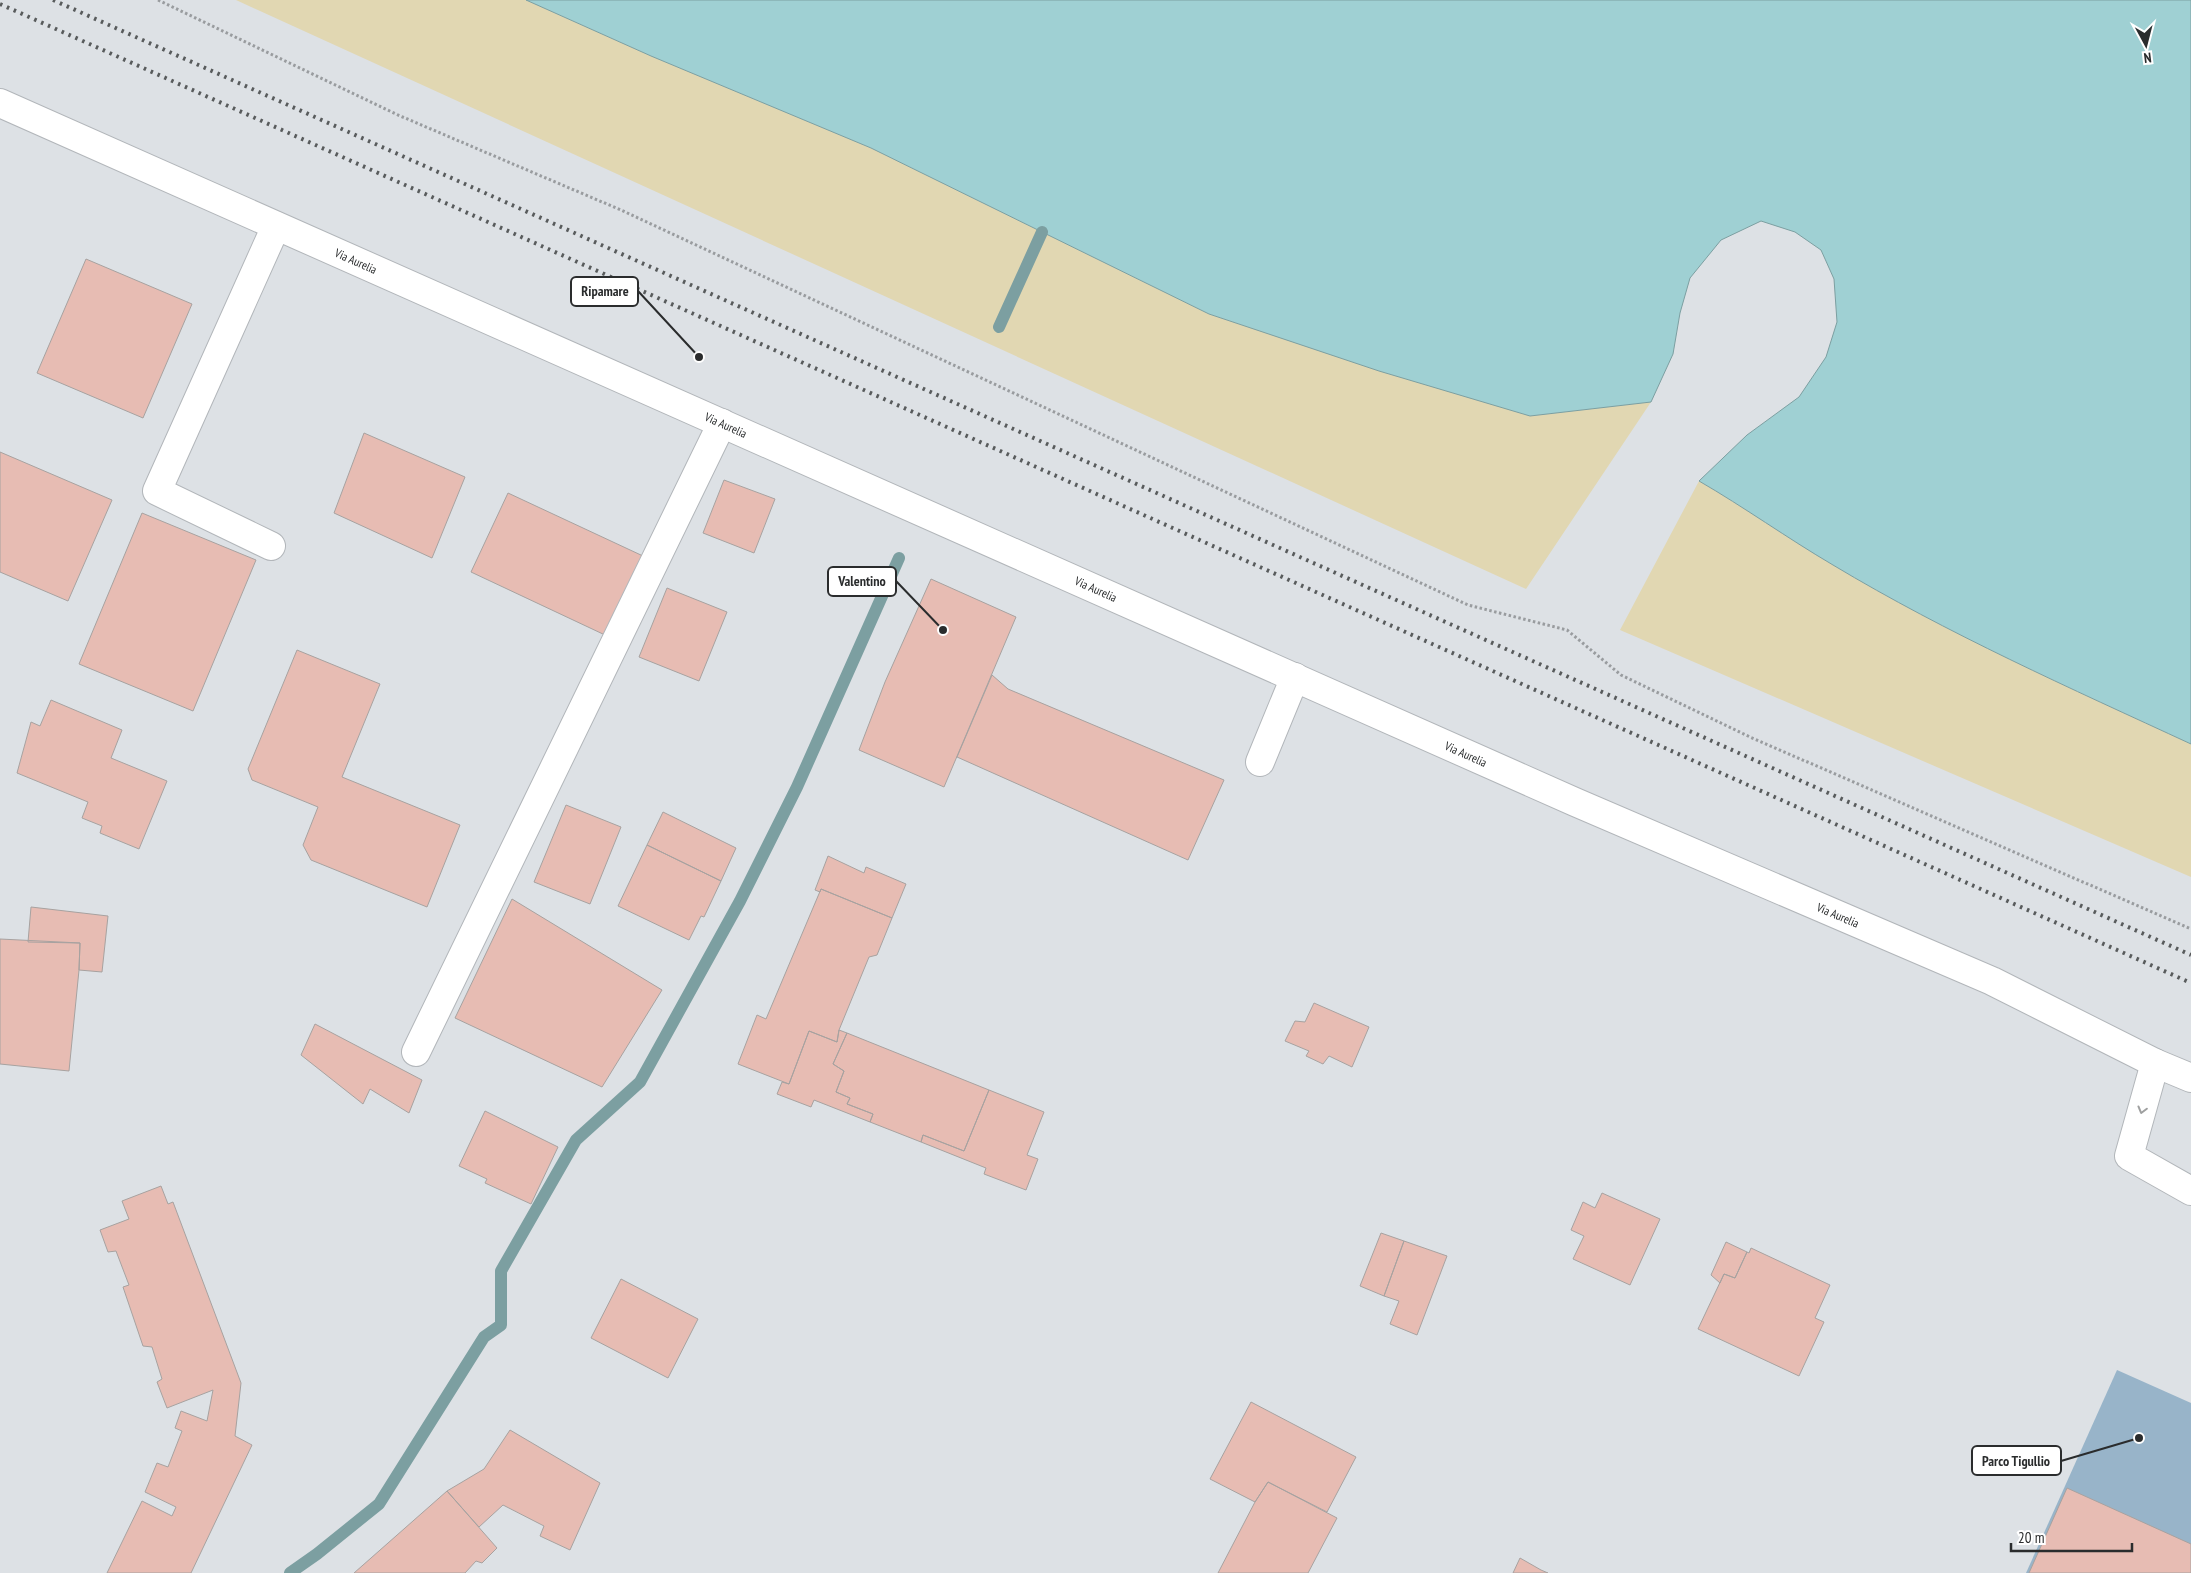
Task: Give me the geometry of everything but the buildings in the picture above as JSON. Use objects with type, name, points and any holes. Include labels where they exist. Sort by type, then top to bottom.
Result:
[{"type":"main road","name":"Via Aurelia","points":[[0,103],[1575,802],[1992,982],[2154,1062],[2191,1078]]},
{"type":"main road","points":[[272,546],[157,491],[276,226]]},
{"type":"main road","points":[[416,1052],[722,423]]},
{"type":"main road","points":[[1260,762],[1295,677]]},
{"type":"main road","points":[[2154,1062],[2129,1156],[2191,1192]]},
{"type":"path","points":[[158,0],[398,115],[621,210],[1468,605],[1567,630],[1621,675],[1750,737],[2191,929]]},
{"type":"shaded area","points":[[526,0],[2191,0],[2191,744],[2010,659],[1920,614],[1816,555],[1699,481],[1747,435],[1799,397],[1826,357],[1837,322],[1834,279],[1821,250],[1795,232],[1761,221],[1721,240],[1690,278],[1680,313],[1673,354],[1651,402],[1530,416],[1379,371],[1209,314],[871,148],[651,56]]},
{"type":"shaded area","points":[[2117,1370],[2191,1403],[2191,1573],[2026,1573]]},
{"type":"sand","points":[[236,0],[526,0],[651,56],[871,148],[1209,314],[1530,416],[1651,402],[1526,589]]},
{"type":"sand","points":[[1699,481],[1816,555],[1920,614],[2010,659],[2191,744],[2191,877],[1620,630]]},
{"type":"waterway","points":[[999,327],[1042,232]]},
{"type":"waterway","points":[[290,1573],[317,1554],[379,1504],[484,1337],[501,1325],[501,1271],[576,1140],[640,1082],[740,901],[797,787],[899,558]]},
{"type":"railway","points":[[53,0],[2191,955]]},
{"type":"railway","points":[[0,4],[2191,983]]},
{"type":"place","name":"Ripamare","points":[[699,357]]},
{"type":"place","name":"Valentino","points":[[943,630]]},
{"type":"place","name":"Parco Tigullio","points":[[2139,1438]]}]
